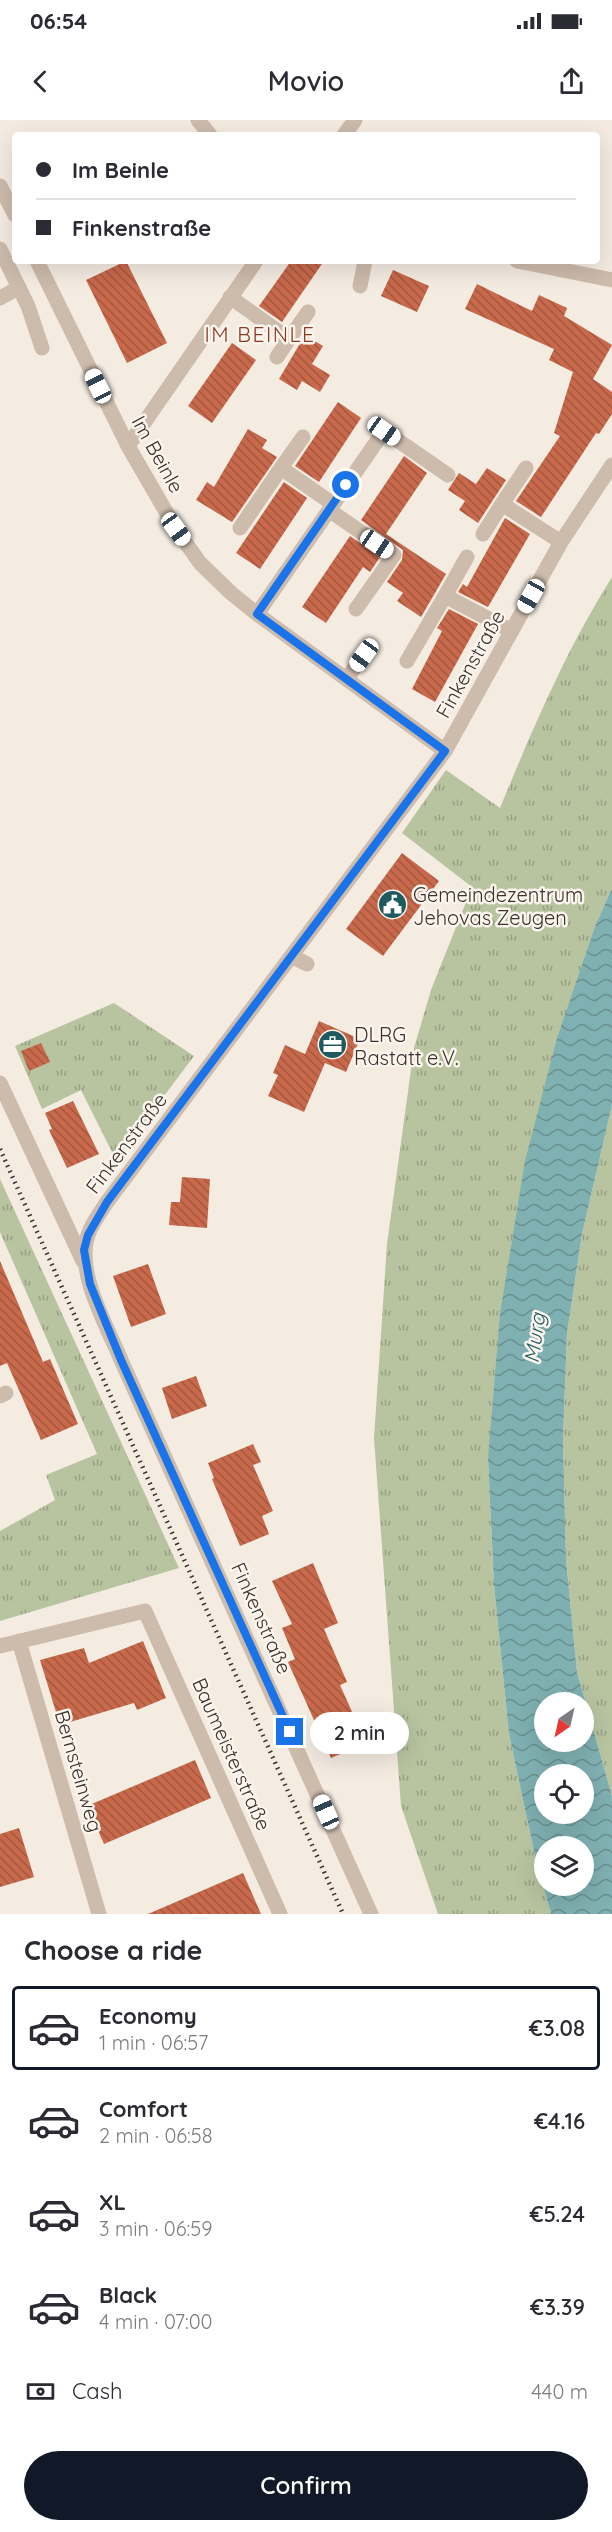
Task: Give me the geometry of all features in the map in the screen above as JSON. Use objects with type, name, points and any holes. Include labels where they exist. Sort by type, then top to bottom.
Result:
[{"type":"street","points":[[198,120],[208,132]]},
{"type":"street","points":[[0,186],[12,209]]},
{"type":"street","points":[[0,249],[28,306],[42,348]]},
{"type":"street","name":"Im Beinle","points":[[38,264],[128,446],[176,529],[200,563],[257,614],[445,751]]},
{"type":"street","points":[[128,446],[254,264]]},
{"type":"street","points":[[360,286],[364,264]]},
{"type":"street","points":[[532,264],[612,280]]},
{"type":"street","points":[[0,298],[18,288]]},
{"type":"street","points":[[230,297],[289,339]]},
{"type":"street","points":[[277,357],[308,312]]},
{"type":"street","points":[[257,614],[384,431],[448,475]]},
{"type":"street","points":[[240,528],[303,437]]},
{"type":"street","name":"Finkenstraße","points":[[371,1914],[121,1360],[90,1284],[84,1250],[95,1220],[445,751],[561,542],[612,465]]},
{"type":"street","points":[[281,468],[394,555],[356,609]]},
{"type":"street","points":[[483,534],[526,468]]},
{"type":"street","points":[[502,504],[561,542]]},
{"type":"street","points":[[407,661],[467,557]]},
{"type":"street","points":[[445,596],[512,631]]},
{"type":"street","points":[[347,678],[364,655]]},
{"type":"street","points":[[291,957],[307,964]]},
{"type":"street","points":[[0,1083],[85,1266]]},
{"type":"street","name":"Baumeisterstraße","points":[[19,1641],[144,1611],[280,1914]]},
{"type":"street","points":[[0,1646],[19,1641]]},
{"type":"street","name":"Bernsteinweg","points":[[19,1641],[99,1914]]},
{"type":"green space","points":[[612,577],[612,888],[596,924],[488,1459],[494,1585],[509,1734],[534,1851],[534,1896],[546,1896],[551,1914],[438,1914],[401,1806],[374,1438],[387,1244],[414,1048],[431,990],[472,887],[402,833],[446,770],[500,808],[565,661]]},
{"type":"green space","points":[[114,1003],[194,1056],[116,1160],[81,1090],[42,1109],[15,1046]]},
{"type":"green space","points":[[612,1105],[612,1796],[594,1732],[594,1692],[583,1692],[577,1672],[566,1560],[563,1438],[567,1333],[582,1234]]},
{"type":"green space","points":[[0,1179],[179,1568],[0,1621],[0,1531],[55,1500],[46,1475],[97,1454],[0,1232]]},
{"type":"water","name":"Murg","points":[[612,888],[612,1105],[582,1234],[567,1333],[563,1438],[566,1560],[577,1672],[583,1692],[534,1692],[534,1752],[594,1752],[594,1732],[612,1796],[612,1914],[551,1914],[546,1896],[594,1896],[594,1836],[534,1836],[534,1851],[509,1734],[494,1585],[488,1459],[500,1314],[525,1161],[557,1038],[596,924]]},
{"type":"building","points":[[120,264],[128,264],[167,343],[127,363],[86,280]]},
{"type":"building","points":[[289,264],[322,264],[282,322],[259,306]]},
{"type":"building","points":[[393,270],[429,286],[417,312],[381,296]]},
{"type":"building","points":[[477,284],[532,311],[539,295],[567,308],[564,316],[612,345],[593,379],[612,392],[612,414],[599,434],[596,433],[541,517],[516,501],[560,436],[554,433],[573,372],[549,360],[554,349],[465,309]]},
{"type":"building","points":[[305,335],[323,346],[312,364],[330,375],[320,392],[302,381],[297,390],[279,379]]},
{"type":"building","points":[[232,343],[256,360],[212,423],[188,406]]},
{"type":"building","points":[[338,402],[361,418],[319,482],[295,466]]},
{"type":"building","points":[[248,429],[267,440],[262,448],[277,457],[232,522],[196,500],[207,482],[214,487]]},
{"type":"building","points":[[404,456],[427,473],[386,534],[446,574],[421,617],[397,601],[403,593],[387,582],[402,560],[403,550],[361,520]]},
{"type":"building","points":[[487,468],[506,480],[478,523],[459,510],[465,501],[448,490],[459,473],[476,484]]},
{"type":"building","points":[[284,482],[307,498],[260,569],[236,553]]},
{"type":"building","points":[[505,518],[530,534],[488,607],[458,592],[463,584],[467,587]]},
{"type":"building","points":[[350,536],[380,557],[370,572],[363,567],[326,623],[302,607]]},
{"type":"building","points":[[449,609],[478,624],[435,702],[412,689],[442,631],[437,628]]},
{"type":"building","name":"Gemeindezentrum Jehovas Zeugen","points":[[402,853],[439,881],[383,956],[346,929]]},
{"type":"building","points":[[319,1021],[360,1039],[346,1072],[325,1063],[304,1112],[268,1096],[278,1075],[273,1073],[285,1045],[305,1054]]},
{"type":"building","points":[[41,1043],[50,1062],[29,1071],[21,1051]]},
{"type":"building","points":[[73,1101],[99,1154],[67,1168],[49,1130],[52,1129],[45,1113]]},
{"type":"building","points":[[182,1177],[210,1179],[207,1228],[169,1225],[171,1202],[180,1202]]},
{"type":"building","points":[[0,1261],[43,1362],[50,1359],[78,1424],[41,1440],[7,1363],[0,1366]]},
{"type":"building","points":[[148,1264],[166,1314],[131,1327],[113,1276]]},
{"type":"building","points":[[196,1376],[207,1406],[172,1419],[162,1388]]},
{"type":"building","points":[[253,1444],[261,1462],[253,1465],[273,1511],[262,1516],[269,1534],[240,1546],[212,1479],[214,1478],[208,1463]]},
{"type":"building","points":[[313,1563],[338,1623],[324,1629],[347,1682],[340,1685],[366,1743],[331,1758],[288,1662],[295,1659],[282,1628],[292,1624],[272,1581]]},
{"type":"building","points":[[143,1641],[166,1698],[137,1710],[134,1703],[60,1725],[40,1660],[84,1648],[89,1663]]},
{"type":"building","points":[[195,1760],[211,1798],[104,1844],[87,1806]]},
{"type":"building","points":[[19,1828],[34,1877],[0,1887],[0,1834]]},
{"type":"building","points":[[243,1873],[261,1914],[148,1914]]},
{"type":"railway","points":[[0,1149],[343,1914]]},
{"type":"place","name":"Gemeindezentrum Jehovas Zeugen","points":[[392,905]]},
{"type":"place","name":"DLRG Rastatt e.V.","points":[[333,1045]]},
{"type":"district","name":"IM BEINLE","points":[[260,334]]},
{"type":"route","points":[[290,1732],[121,1360],[90,1284],[84,1250],[95,1220],[107,1202],[445,751],[257,614],[346,485]]}]
